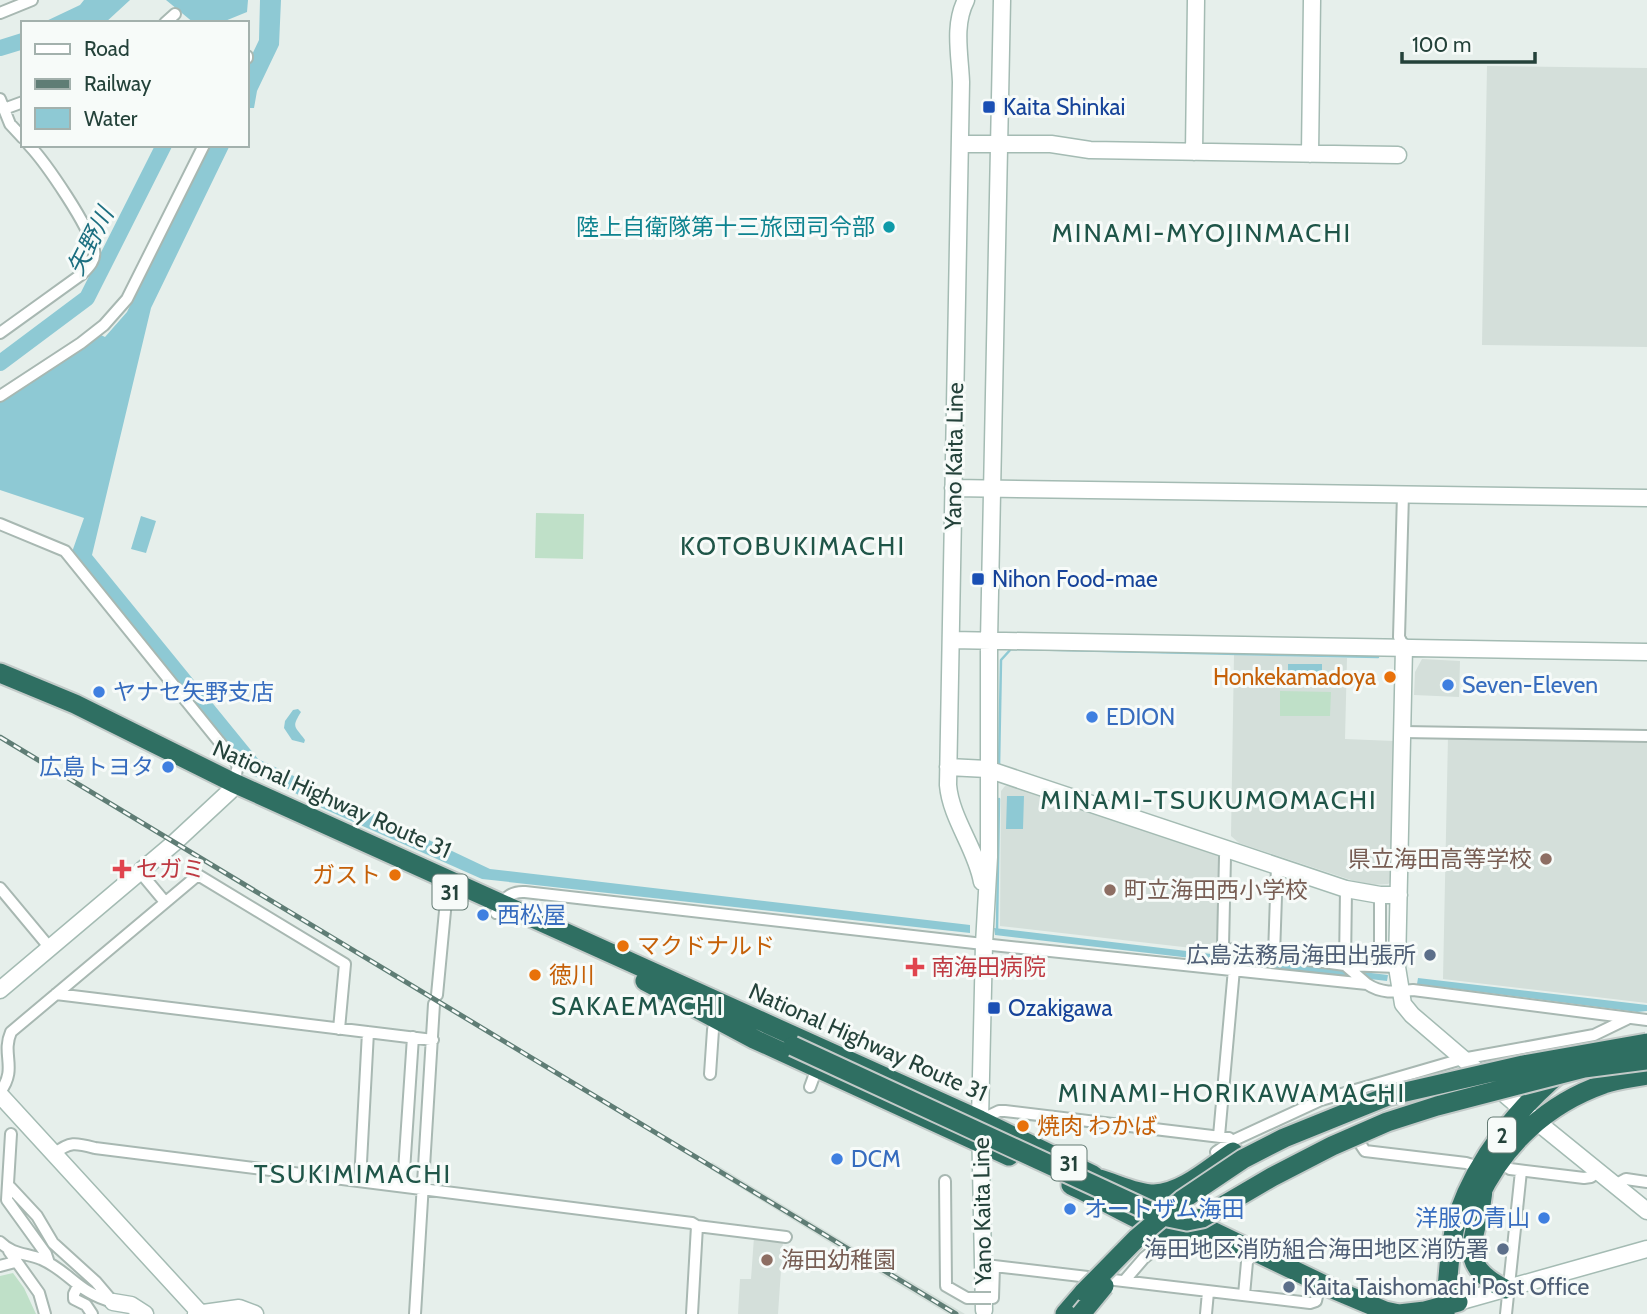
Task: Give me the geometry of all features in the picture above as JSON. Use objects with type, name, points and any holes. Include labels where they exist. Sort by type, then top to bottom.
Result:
[{"type":"highway","name":"National Highway Route 31","points":[[0,673],[75,704],[232,787],[499,908],[644,981],[980,1120],[1320,1283],[1385,1311],[1399,1314],[1452,1309]]},
{"type":"highway","name":"National Highway Route 31","points":[[0,681],[76,714],[447,890],[528,916],[719,1012],[813,1078],[981,1144],[1076,1187],[1142,1222],[1184,1238],[1231,1245],[1255,1252]]},
{"type":"highway","points":[[719,1012],[1157,1214],[1187,1221],[1202,1218],[1332,1146],[1387,1122],[1521,1084]]},
{"type":"highway","name":"2","points":[[1452,1309],[1456,1225],[1489,1165],[1518,1137],[1543,1087],[1573,1062],[1607,1046],[1647,1034]]},
{"type":"highway","points":[[1100,1179],[1154,1194],[1176,1188],[1232,1146],[1324,1108],[1411,1080],[1548,1052],[1647,1042]]},
{"type":"highway","points":[[1066,1314],[1085,1285],[1182,1200],[1243,1158],[1284,1138],[1400,1093],[1535,1062],[1647,1042]]},
{"type":"highway","name":"2","points":[[1081,1314],[1128,1260],[1168,1224],[1251,1168],[1308,1141],[1339,1128],[1443,1097],[1521,1084],[1584,1068],[1647,1060]]},
{"type":"highway","name":"2","points":[[1530,1116],[1605,1083],[1647,1075]]},
{"type":"highway","name":"2","points":[[1452,1309],[1468,1227],[1489,1165]]},
{"type":"highway","points":[[1483,1188],[1482,1206],[1471,1255],[1481,1275],[1507,1288]]},
{"type":"highway","points":[[1089,1314],[1128,1260]]},
{"type":"street","points":[[0,13],[32,0]]},
{"type":"street","name":"Yano Kaita Line","points":[[966,0],[958,26],[961,70],[948,767],[950,801],[978,864],[986,907]]},
{"type":"street","name":"Yano Kaita Line","points":[[983,1302],[980,1120],[984,936],[989,857],[989,641],[1002,0]]},
{"type":"street","points":[[1194,152],[1196,0]]},
{"type":"street","points":[[1310,154],[1312,0]]},
{"type":"street","points":[[167,21],[175,14]]},
{"type":"street","points":[[21,102],[2,104],[5,126],[21,137]]},
{"type":"street","points":[[960,144],[1051,144],[1090,150],[1398,155]]},
{"type":"street","points":[[0,332],[82,274],[93,262],[94,252],[89,236],[47,166],[31,147]]},
{"type":"street","points":[[0,396],[81,343],[104,325],[127,299],[203,147]]},
{"type":"street","points":[[953,488],[1647,498]]},
{"type":"street","points":[[1403,494],[1399,637],[1404,647],[1403,732],[1396,967],[1403,1004],[1462,1059],[1647,1211]]},
{"type":"street","points":[[0,524],[65,551],[238,765],[232,787],[140,872],[0,990]]},
{"type":"street","points":[[951,640],[1647,652]]},
{"type":"street","points":[[1403,732],[1647,736]]},
{"type":"street","points":[[948,767],[988,769],[1346,888],[1380,895],[1399,895]]},
{"type":"street","points":[[1227,849],[1223,946],[1227,949],[1274,956],[1305,968],[1365,982]]},
{"type":"street","points":[[1274,956],[1278,866]]},
{"type":"street","points":[[140,872],[165,902]]},
{"type":"street","points":[[255,1314],[239,1308],[199,1314],[54,1154],[0,1093],[9,1080],[8,1040],[11,1032],[198,875],[345,964],[339,1029]]},
{"type":"street","points":[[0,888],[50,948]]},
{"type":"street","points":[[1346,888],[1347,967],[1376,990],[1387,993],[1413,990],[1647,1020]]},
{"type":"street","points":[[415,1314],[436,1000],[447,890]]},
{"type":"street","points":[[499,908],[509,894],[516,891],[984,936],[1234,969],[1396,967]]},
{"type":"street","points":[[528,916],[529,901],[537,893]]},
{"type":"street","points":[[1380,895],[1380,966]]},
{"type":"street","points":[[1219,1136],[1234,969]]},
{"type":"street","points":[[56,994],[433,1040]]},
{"type":"street","points":[[710,1074],[719,1012]]},
{"type":"street","points":[[980,1120],[1005,1111],[1219,1136],[1229,1138],[1232,1146],[1321,1100],[1462,1059],[1594,1035],[1628,1019]]},
{"type":"street","points":[[360,1181],[368,1032]]},
{"type":"street","points":[[403,1186],[413,1037]]},
{"type":"street","points":[[1125,1280],[1144,1258],[1173,1234],[1297,1166],[1357,1139],[1501,1091]]},
{"type":"street","points":[[11,1134],[9,1186],[4,1200],[46,1254],[49,1263]]},
{"type":"street","points":[[1357,1139],[1365,1151],[1584,1178],[1598,1172]]},
{"type":"street","points":[[54,1154],[70,1144],[80,1144],[786,1237]]},
{"type":"street","points":[[1506,1314],[1521,1171]]},
{"type":"street","points":[[1615,1185],[1626,1179],[1647,1182]]},
{"type":"street","points":[[945,1181],[946,1286],[967,1298],[983,1302],[994,1266],[1085,1285],[1125,1280],[1310,1303],[1316,1301],[1320,1283]]},
{"type":"street","points":[[9,1186],[37,1216],[54,1243],[96,1282],[113,1302]]},
{"type":"street","points":[[1085,1285],[1176,1188]]},
{"type":"street","points":[[1226,1238],[1220,1224],[1227,1205]]},
{"type":"street","points":[[692,1314],[697,1226]]},
{"type":"street","points":[[0,1242],[39,1293],[45,1314]]},
{"type":"street","points":[[1452,1309],[1507,1288],[1647,1250]]},
{"type":"street","points":[[9,1251],[49,1263],[96,1298],[131,1306],[145,1314]]},
{"type":"street","points":[[1244,1295],[1247,1262],[1255,1252]]},
{"type":"street","points":[[0,1266],[15,1262]]},
{"type":"street","points":[[78,1286],[74,1299],[86,1305],[92,1314]]},
{"type":"street","points":[[1206,1314],[1208,1292]]},
{"type":"shaded area","points":[[1487,66],[1647,68],[1647,347],[1482,345]]},
{"type":"shaded area","points":[[1234,655],[1347,658],[1345,739],[1396,743],[1392,881],[1388,884],[1372,885],[1354,881],[1239,843],[1231,836]]},
{"type":"shaded area","points":[[1422,659],[1460,661],[1459,697],[1414,695],[1415,672]]},
{"type":"shaded area","name":"県立海田高等学校","points":[[1448,736],[1647,740],[1647,1003],[1443,979]]},
{"type":"shaded area","name":"町立海田西小学校","points":[[1005,786],[1019,787],[1220,854],[1218,951],[1000,926],[1001,791]]},
{"type":"shaded area","points":[[712,1162],[965,1314],[948,1314],[879,1273],[710,1169]]},
{"type":"shaded area","name":"海田幼稚園","points":[[754,1237],[783,1241],[778,1314],[738,1314],[740,1279],[751,1279]]},
{"type":"green space","points":[[536,513],[584,514],[583,559],[535,558]]},
{"type":"green space","points":[[1280,691],[1331,692],[1330,716],[1280,716]]},
{"type":"green space","points":[[13,1273],[24,1288],[36,1314],[0,1314],[0,1276]]},
{"type":"water","points":[[84,0],[130,0],[107,21],[46,21],[80,5]]},
{"type":"water","points":[[166,0],[248,0],[247,12],[225,21],[192,21]]},
{"type":"water","points":[[260,0],[281,0],[279,45],[257,91],[254,108],[248,108],[248,63],[259,40]]},
{"type":"water","points":[[207,147],[229,147],[151,308],[92,555],[258,759],[490,869],[970,925],[970,933],[482,879],[322,808],[286,788],[254,776],[72,552],[84,518],[0,490],[0,401],[99,334],[105,337],[127,312]]},
{"type":"water","points":[[141,516],[156,521],[146,553],[131,549]]},
{"type":"water","points":[[1288,664],[1322,664],[1322,684],[1288,684]]},
{"type":"water","points":[[298,709],[301,712],[296,727],[305,740],[304,743],[292,740],[284,728],[285,721],[293,710]]},
{"type":"water","points":[[1007,796],[1024,796],[1023,829],[1006,829]]},
{"type":"water","points":[[994,928],[1388,975],[1387,981],[995,935]]},
{"type":"water","points":[[1418,978],[1647,1005],[1647,1011],[1637,1012],[1417,984]]},
{"type":"waterway","points":[[0,48],[21,42]]},
{"type":"waterway","name":"矢野川","points":[[0,363],[87,298],[163,147]]},
{"type":"waterway","points":[[999,767],[1001,660],[1011,649],[1378,657]]},
{"type":"waterway","points":[[997,929],[999,799]]},
{"type":"railway","points":[[0,737],[956,1314]]},
{"type":"place","name":"Kaita Shinkai","points":[[989,107]]},
{"type":"place","name":"陸上自衛隊第十三旅団司令部","points":[[889,227]]},
{"type":"place","name":"Nihon Food-mae","points":[[978,579]]},
{"type":"place","name":"Honkekamadoya","points":[[1390,677]]},
{"type":"place","name":"Seven-Eleven","points":[[1448,685]]},
{"type":"place","name":"ヤナセ矢野支店","points":[[99,692]]},
{"type":"place","name":"EDION","points":[[1092,717]]},
{"type":"place","name":"広島トヨタ","points":[[168,767]]},
{"type":"place","name":"県立海田高等学校","points":[[1546,859]]},
{"type":"place","name":"セガミ","points":[[122,869]]},
{"type":"place","name":"ガスト","points":[[395,875]]},
{"type":"place","name":"町立海田西小学校","points":[[1110,890]]},
{"type":"place","name":"西松屋","points":[[483,915]]},
{"type":"place","name":"マクドナルド","points":[[623,946]]},
{"type":"place","name":"広島法務局海田出張所","points":[[1430,955]]},
{"type":"place","name":"南海田病院","points":[[915,967]]},
{"type":"place","name":"徳川","points":[[535,975]]},
{"type":"place","name":"Ozakigawa","points":[[994,1008]]},
{"type":"place","name":"焼肉 わかば","points":[[1023,1126]]},
{"type":"place","name":"DCM","points":[[837,1159]]},
{"type":"place","name":"オートザム海田","points":[[1070,1209]]},
{"type":"place","name":"洋服の青山","points":[[1544,1218]]},
{"type":"place","name":"海田地区消防組合海田地区消防署","points":[[1503,1249]]},
{"type":"place","name":"海田幼稚園","points":[[767,1260]]},
{"type":"place","name":"Kaita Taishomachi Post Office","points":[[1289,1287]]},
{"type":"district","name":"MINAMI-MYOJINMACHI","points":[[1202,233]]},
{"type":"district","name":"KOTOBUKIMACHI","points":[[793,546]]},
{"type":"district","name":"MINAMI-TSUKUMOMACHI","points":[[1209,800]]},
{"type":"district","name":"SAKAEMACHI","points":[[638,1006]]},
{"type":"district","name":"MINAMI-HORIKAWAMACHI","points":[[1232,1093]]},
{"type":"district","name":"TSUKIMIMACHI","points":[[353,1174]]}]
